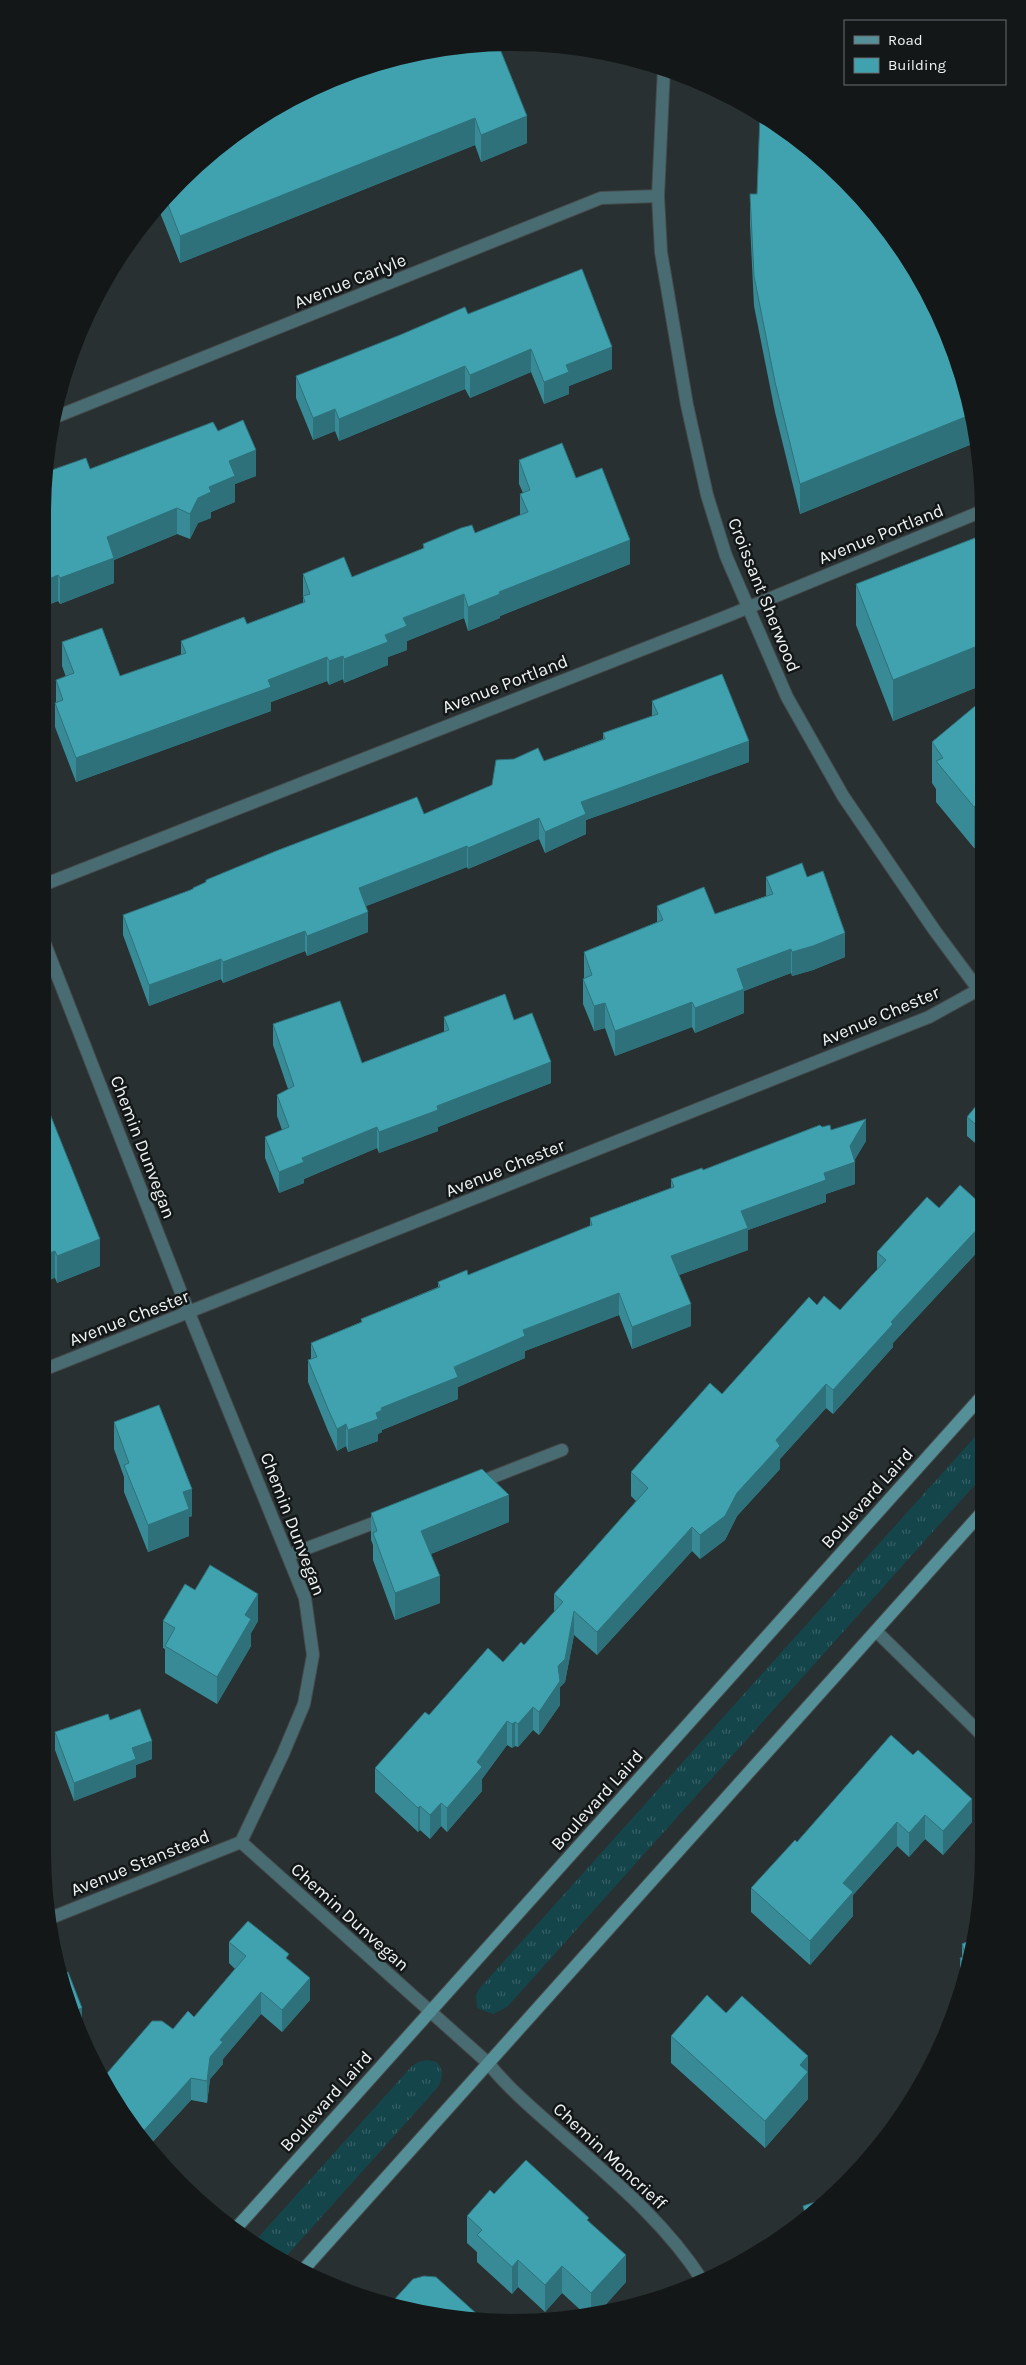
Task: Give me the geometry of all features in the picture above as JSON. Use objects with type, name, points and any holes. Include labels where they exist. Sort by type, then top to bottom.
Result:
[{"type":"street","name":"Croissant Sherwood","points":[[664,77],[658,196],[661,252],[687,405],[707,495],[726,556],[787,697],[843,796],[975,986]]},
{"type":"street","name":"Avenue Carlyle","points":[[62,414],[601,198],[658,196]]},
{"type":"street","name":"Avenue Portland","points":[[51,881],[747,608],[975,514]]},
{"type":"street","name":"Chemin Dunvegan","points":[[51,962],[189,1313],[305,1598],[313,1655],[304,1704],[283,1754],[240,1842],[488,2063]]},
{"type":"street","name":"Avenue Chester","points":[[51,1367],[929,1016],[975,994]]},
{"type":"street","name":"Boulevard Laird","points":[[240,2224],[975,1404]]},
{"type":"street","points":[[462,1489],[562,1450]]},
{"type":"street","points":[[289,1555],[398,1513]]},
{"type":"street","points":[[307,2265],[975,1519]]},
{"type":"street","points":[[876,1631],[975,1728]]},
{"type":"street","name":"Avenue Stanstead","points":[[56,1916],[240,1842]]},
{"type":"street","name":"Chemin Moncrieff","points":[[488,2063],[508,2087],[643,2208],[683,2253],[698,2275]]},
{"type":"green space","points":[[975,1437],[975,1485],[507,2007],[493,2014],[477,2008],[476,1995],[479,1989]]},
{"type":"green space","points":[[427,2060],[437,2062],[442,2071],[438,2087],[288,2255],[258,2237],[412,2066]]},
{"type":"building","points":[[501,51],[527,116],[481,135],[475,118],[180,236],[169,206],[186,186],[232,147],[282,113],[336,86],[393,67],[453,55]]},
{"type":"building","points":[[760,123],[794,147],[840,186],[897,256],[913,282],[940,336],[959,393],[965,417],[800,484],[775,382],[754,276],[750,194],[757,194]]},
{"type":"building","points":[[582,269],[612,347],[566,365],[569,372],[544,382],[531,349],[470,375],[465,366],[339,419],[335,409],[313,418],[296,376],[465,307],[468,314]]},
{"type":"building","points":[[243,420],[256,450],[229,461],[235,476],[209,487],[211,492],[198,498],[190,514],[177,508],[107,537],[114,558],[60,578],[58,575],[51,578],[53,469],[86,458],[90,469],[213,422],[218,431]]},
{"type":"building","points":[[562,443],[576,478],[602,468],[630,540],[499,592],[500,594],[468,607],[464,594],[403,618],[407,626],[385,635],[388,642],[344,659],[343,656],[329,661],[327,657],[268,680],[271,687],[76,758],[55,703],[63,700],[56,680],[74,673],[62,642],[102,628],[120,676],[186,653],[181,641],[244,617],[247,624],[305,602],[303,596],[310,594],[303,574],[344,557],[352,577],[424,548],[423,544],[461,528],[472,525],[475,533],[528,512],[520,494],[530,490],[519,460]]},
{"type":"building","points":[[975,538],[975,647],[893,680],[856,584]]},
{"type":"building","points":[[722,674],[749,741],[581,802],[586,814],[545,832],[539,818],[468,848],[467,846],[359,888],[368,912],[307,936],[305,931],[223,962],[221,959],[149,985],[123,915],[193,889],[206,882],[206,880],[276,851],[417,797],[424,814],[492,785],[496,760],[514,759],[538,748],[544,761],[605,739],[603,733],[658,714],[652,701]]},
{"type":"building","points":[[975,706],[974,807],[936,761],[943,758],[932,742]]},
{"type":"building","points":[[802,863],[807,877],[823,871],[845,933],[813,946],[792,952],[791,949],[737,969],[744,989],[695,1008],[692,1002],[615,1031],[605,1003],[594,1006],[583,979],[592,975],[584,952],[663,920],[657,906],[704,887],[715,914],[773,894],[766,877]]},
{"type":"building","points":[[505,994],[514,1020],[532,1013],[551,1062],[437,1106],[438,1110],[379,1132],[377,1127],[302,1158],[304,1162],[279,1172],[265,1137],[289,1127],[277,1095],[294,1086],[273,1024],[340,1001],[362,1063],[449,1030],[444,1017]]},
{"type":"building","points":[[975,1107],[975,1124],[967,1117]]},
{"type":"building","points":[[51,1116],[100,1239],[57,1256],[55,1251],[51,1253]]},
{"type":"building","points":[[866,1119],[850,1146],[855,1162],[824,1173],[826,1180],[741,1211],[748,1228],[671,1256],[691,1304],[632,1327],[619,1293],[523,1330],[525,1336],[454,1367],[458,1377],[381,1408],[382,1410],[376,1413],[378,1419],[348,1430],[346,1424],[337,1429],[308,1360],[317,1357],[311,1343],[362,1322],[361,1319],[440,1287],[438,1282],[467,1270],[468,1275],[592,1225],[590,1218],[674,1187],[671,1179],[702,1168],[703,1170],[820,1125],[822,1127],[830,1125],[831,1130]]},
{"type":"building","points":[[960,1185],[975,1199],[975,1232],[891,1322],[893,1324],[833,1390],[826,1384],[776,1440],[780,1446],[737,1493],[725,1516],[700,1535],[692,1527],[597,1632],[574,1611],[565,1659],[558,1666],[560,1681],[539,1712],[533,1707],[518,1724],[515,1722],[512,1724],[507,1721],[477,1762],[482,1767],[447,1808],[441,1803],[430,1815],[420,1806],[418,1808],[375,1768],[425,1712],[429,1715],[488,1648],[503,1662],[521,1642],[524,1645],[563,1602],[554,1594],[648,1488],[631,1472],[710,1383],[722,1394],[809,1297],[817,1305],[824,1296],[840,1310],[886,1260],[877,1252],[927,1197],[939,1208]]},
{"type":"building","points":[[159,1405],[192,1489],[183,1492],[189,1509],[148,1525],[124,1465],[129,1463],[114,1422]]},
{"type":"building","points":[[482,1469],[509,1495],[421,1531],[440,1576],[395,1593],[373,1533],[377,1531],[371,1513]]},
{"type":"building","points":[[210,1565],[258,1594],[245,1615],[251,1619],[217,1677],[165,1646],[175,1628],[163,1621],[185,1584],[195,1590]]},
{"type":"building","points":[[140,1709],[152,1741],[132,1748],[136,1759],[74,1783],[55,1732],[108,1714],[110,1720]]},
{"type":"building","points":[[891,1735],[913,1755],[918,1750],[972,1799],[943,1831],[925,1815],[909,1833],[897,1822],[843,1883],[853,1892],[810,1941],[751,1888],[795,1840],[797,1842]]},
{"type":"building","points":[[248,1921],[289,1954],[286,1958],[310,1978],[282,2010],[261,1992],[220,2040],[223,2042],[210,2057],[207,2081],[191,2078],[145,2130],[129,2109],[108,2073],[152,2021],[162,2021],[173,2029],[188,2011],[194,2017],[246,1956],[229,1942]]},
{"type":"building","points":[[67,1972],[82,2008],[79,2009],[76,2000]]},
{"type":"building","points":[[707,1995],[726,2013],[742,1996],[808,2056],[800,2065],[808,2072],[765,2121],[671,2036]]},
{"type":"building","points":[[526,2160],[626,2255],[591,2293],[562,2266],[545,2285],[518,2260],[512,2267],[477,2235],[482,2230],[467,2216],[490,2190],[494,2194]]},
{"type":"building","points":[[812,2203],[804,2210],[803,2206]]},
{"type":"building","points":[[424,2276],[436,2277],[475,2312],[423,2305],[395,2299],[413,2279]]}]
